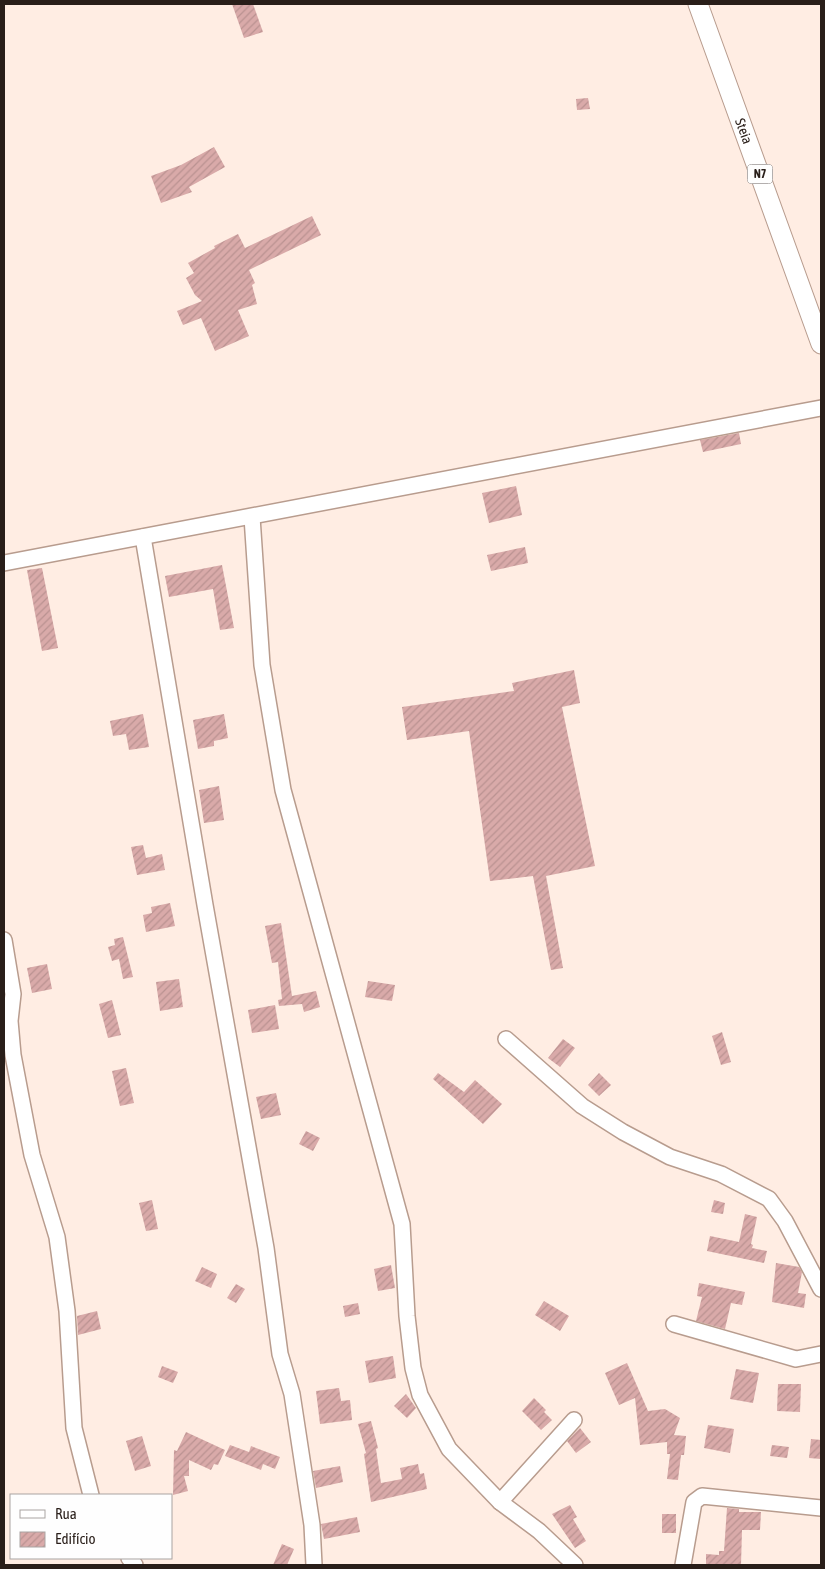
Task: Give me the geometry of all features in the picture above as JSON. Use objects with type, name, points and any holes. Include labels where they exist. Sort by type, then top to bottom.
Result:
[{"type":"main road","name":"Steia","points":[[698,4],[821,344]]},
{"type":"street","points":[[4,563],[821,408]]},
{"type":"street","points":[[252,517],[262,665],[283,790],[402,1224],[407,1316],[415,1377],[420,1394],[449,1449],[500,1502],[540,1531],[575,1565]]},
{"type":"street","points":[[143,537],[205,906],[266,1248],[280,1354],[292,1394],[312,1525],[314,1565]]},
{"type":"street","points":[[4,940],[13,994],[10,1021],[13,1055],[32,1155],[57,1238],[67,1311],[74,1428],[91,1494]]},
{"type":"street","points":[[506,1039],[582,1106],[622,1132],[670,1157],[722,1174],[769,1198],[785,1221],[821,1289]]},
{"type":"street","points":[[674,1324],[796,1359],[821,1354]]},
{"type":"street","points":[[500,1502],[574,1420]]},
{"type":"street","points":[[683,1565],[694,1502],[702,1496],[821,1508]]},
{"type":"building","points":[[232,4],[253,4],[263,32],[244,38]]},
{"type":"building","points":[[588,98],[590,109],[577,110],[576,99]]},
{"type":"building","points":[[214,147],[225,167],[189,187],[192,192],[161,203],[151,176],[181,165]]},
{"type":"building","points":[[312,216],[321,235],[249,270],[255,283],[252,285],[257,304],[238,310],[249,336],[215,351],[201,318],[183,325],[177,311],[202,301],[195,295],[186,278],[194,273],[188,263],[215,248],[214,246],[238,234],[245,248]]},
{"type":"building","points":[[739,433],[741,444],[703,452],[700,440]]},
{"type":"building","points":[[516,486],[522,515],[489,523],[482,493]]},
{"type":"building","points":[[525,547],[528,563],[491,571],[487,555]]},
{"type":"building","points":[[222,565],[234,628],[220,630],[213,589],[169,597],[165,576]]},
{"type":"building","points":[[42,568],[58,648],[42,651],[27,570]]},
{"type":"building","points":[[574,670],[580,703],[562,707],[595,866],[546,876],[563,968],[551,970],[533,876],[490,881],[469,731],[407,740],[402,707],[514,691],[512,683]]},
{"type":"building","points":[[143,714],[149,747],[129,750],[126,734],[113,736],[110,721]]},
{"type":"building","points":[[224,714],[228,738],[214,741],[214,746],[198,749],[193,720]]},
{"type":"building","points":[[219,786],[224,820],[204,823],[199,790]]},
{"type":"building","points":[[143,845],[146,858],[162,854],[165,870],[137,875],[131,847]]},
{"type":"building","points":[[170,903],[175,926],[146,932],[143,915],[152,913],[151,907]]},
{"type":"building","points":[[281,923],[292,996],[316,991],[320,1007],[304,1012],[302,1004],[279,1006],[278,1000],[282,999],[278,962],[272,963],[265,926]]},
{"type":"building","points":[[123,937],[133,977],[123,979],[119,959],[112,961],[108,947],[115,945],[114,939]]},
{"type":"building","points":[[47,964],[52,989],[32,993],[27,968]]},
{"type":"building","points":[[179,979],[183,1007],[160,1011],[156,982]]},
{"type":"building","points":[[368,981],[395,985],[392,1001],[365,997]]},
{"type":"building","points":[[112,1000],[121,1035],[108,1038],[99,1004]]},
{"type":"building","points":[[275,1005],[279,1029],[252,1033],[248,1010]]},
{"type":"building","points":[[722,1032],[731,1062],[721,1065],[712,1036]]},
{"type":"building","points":[[563,1039],[575,1048],[560,1067],[548,1058]]},
{"type":"building","points":[[126,1068],[134,1103],[120,1106],[112,1071]]},
{"type":"building","points":[[438,1073],[464,1092],[475,1080],[502,1104],[483,1124],[433,1079]]},
{"type":"building","points":[[599,1073],[611,1085],[599,1096],[588,1085]]},
{"type":"building","points":[[276,1093],[281,1115],[261,1119],[256,1097]]},
{"type":"building","points":[[306,1131],[320,1138],[313,1151],[299,1144]]},
{"type":"building","points":[[152,1200],[158,1229],[146,1231],[139,1203]]},
{"type":"building","points":[[714,1200],[725,1203],[723,1214],[711,1212]]},
{"type":"building","points":[[745,1214],[757,1217],[751,1244],[753,1245],[752,1248],[767,1251],[764,1263],[707,1251],[710,1236],[739,1242]]},
{"type":"building","points":[[776,1263],[799,1267],[802,1272],[798,1293],[806,1294],[804,1308],[772,1302]]},
{"type":"building","points":[[391,1265],[395,1288],[378,1291],[374,1269]]},
{"type":"building","points":[[202,1267],[217,1274],[211,1288],[195,1281]]},
{"type":"building","points":[[699,1283],[745,1292],[742,1305],[731,1303],[725,1329],[696,1321],[702,1297],[697,1296]]},
{"type":"building","points":[[236,1284],[245,1289],[236,1303],[227,1298]]},
{"type":"building","points":[[544,1301],[569,1316],[560,1331],[535,1315]]},
{"type":"building","points":[[358,1303],[360,1314],[345,1317],[343,1306]]},
{"type":"building","points":[[97,1311],[101,1329],[78,1335],[77,1316]]},
{"type":"building","points":[[393,1356],[396,1378],[369,1383],[365,1361]]},
{"type":"building","points":[[627,1363],[648,1411],[665,1409],[680,1418],[674,1435],[686,1436],[684,1455],[681,1455],[678,1480],[667,1479],[670,1454],[667,1454],[667,1442],[640,1445],[635,1398],[619,1405],[605,1373]]},
{"type":"building","points":[[162,1366],[178,1372],[173,1383],[158,1377]]},
{"type":"building","points":[[736,1369],[759,1373],[753,1403],[730,1399]]},
{"type":"building","points":[[778,1384],[801,1384],[800,1412],[777,1411]]},
{"type":"building","points":[[339,1388],[341,1401],[350,1400],[352,1420],[320,1424],[316,1391]]},
{"type":"building","points":[[406,1394],[416,1408],[407,1418],[394,1406]]},
{"type":"building","points":[[534,1398],[546,1410],[544,1412],[552,1420],[541,1430],[522,1411]]},
{"type":"building","points":[[371,1421],[378,1448],[376,1449],[381,1483],[402,1479],[400,1468],[418,1464],[420,1474],[424,1473],[427,1489],[371,1502],[364,1454],[366,1453],[358,1424]]},
{"type":"building","points":[[708,1425],[734,1429],[730,1453],[704,1448]]},
{"type":"building","points":[[580,1428],[591,1442],[576,1453],[567,1441]]},
{"type":"building","points":[[186,1432],[225,1450],[218,1465],[214,1464],[211,1470],[189,1460],[189,1476],[184,1476],[188,1491],[173,1495],[174,1450],[177,1451]]},
{"type":"building","points":[[142,1436],[151,1466],[135,1471],[126,1441]]},
{"type":"building","points":[[811,1439],[821,1440],[821,1459],[809,1458]]},
{"type":"building","points":[[230,1445],[249,1452],[251,1446],[280,1457],[275,1469],[263,1464],[261,1470],[225,1456]]},
{"type":"building","points":[[772,1445],[789,1447],[787,1458],[770,1456]]},
{"type":"building","points":[[340,1466],[343,1482],[316,1488],[313,1471]]},
{"type":"building","points":[[570,1505],[577,1517],[573,1519],[586,1541],[575,1548],[552,1514]]},
{"type":"building","points":[[727,1508],[739,1509],[739,1512],[761,1512],[760,1530],[742,1530],[741,1565],[706,1565],[706,1554],[719,1555],[719,1551],[724,1551]]},
{"type":"building","points":[[662,1514],[676,1514],[676,1533],[662,1533]]},
{"type":"building","points":[[357,1517],[360,1532],[324,1539],[321,1524]]},
{"type":"building","points":[[282,1544],[294,1549],[287,1565],[273,1565]]}]
